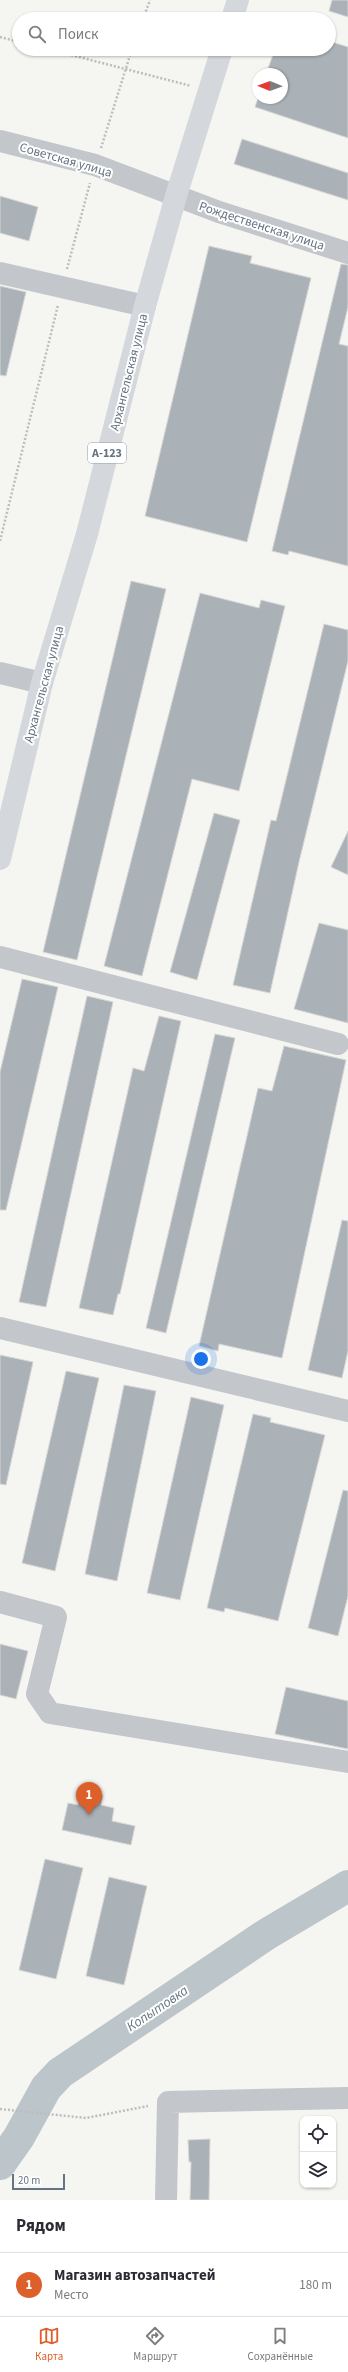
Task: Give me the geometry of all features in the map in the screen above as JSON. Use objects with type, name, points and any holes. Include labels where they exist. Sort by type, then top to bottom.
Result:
[{"type":"main road","points":[[234,12],[238,0]]},
{"type":"main road","name":"Архангельская улица","points":[[0,859],[42,683],[87,534],[145,306],[176,196],[220,56]]},
{"type":"street","name":"Советская улица","points":[[0,141],[95,165],[176,196]]},
{"type":"street","name":"Рождественская улица","points":[[176,196],[348,254]]},
{"type":"street","points":[[0,273],[145,306]]},
{"type":"street","points":[[0,674],[42,683]]},
{"type":"street","points":[[0,957],[338,1044]]},
{"type":"street","points":[[0,1328],[348,1411]]},
{"type":"street","points":[[0,1602],[56,1617],[37,1694],[50,1713],[348,1762]]},
{"type":"street","points":[[166,2200],[168,2102],[348,2098]]},
{"type":"path","points":[[146,12],[150,0]]},
{"type":"path","points":[[0,37],[12,40]]},
{"type":"path","points":[[75,56],[209,91]]},
{"type":"path","points":[[0,2109],[86,2118],[168,2102]]},
{"type":"building","points":[[332,0],[348,0],[348,17],[329,11]]},
{"type":"building","points":[[336,43],[348,47],[348,138],[255,107],[256,104],[288,104],[288,68],[268,68],[272,56],[336,56]]},
{"type":"building","points":[[242,139],[348,173],[348,200],[234,164]]},
{"type":"building","points":[[0,196],[38,207],[29,241],[0,233]]},
{"type":"building","points":[[209,246],[252,256],[250,263],[311,278],[247,542],[145,516]]},
{"type":"building","points":[[341,264],[348,265],[348,307],[339,344],[348,346],[348,566],[289,551],[288,555],[272,551]]},
{"type":"building","points":[[0,286],[26,292],[6,376],[0,375]]},
{"type":"building","points":[[131,581],[166,589],[77,960],[43,952]]},
{"type":"building","points":[[200,593],[259,608],[261,600],[285,606],[239,791],[192,779],[142,976],[104,966]]},
{"type":"building","points":[[324,624],[348,630],[348,661],[299,862],[270,993],[233,985],[271,820],[276,821]]},
{"type":"building","points":[[214,813],[240,820],[197,980],[170,972]]},
{"type":"building","points":[[348,831],[348,875],[331,867]]},
{"type":"building","points":[[319,923],[348,930],[348,1023],[294,1009]]},
{"type":"building","points":[[22,979],[58,987],[6,1210],[0,1210],[0,1072]]},
{"type":"building","points":[[87,996],[113,1002],[46,1307],[19,1302]]},
{"type":"building","points":[[159,1016],[181,1021],[120,1294],[118,1294],[113,1315],[79,1308],[133,1068],[144,1071]]},
{"type":"building","points":[[215,1034],[235,1038],[166,1333],[146,1328]]},
{"type":"building","points":[[284,1046],[346,1060],[282,1358],[219,1344],[218,1351],[199,1346],[258,1088],[272,1091]]},
{"type":"building","points":[[342,1220],[348,1221],[348,1351],[342,1378],[308,1370]]},
{"type":"building","points":[[0,1355],[33,1362],[6,1485],[0,1484]]},
{"type":"building","points":[[66,1371],[99,1378],[55,1571],[22,1563]]},
{"type":"building","points":[[124,1385],[156,1391],[117,1581],[85,1574]]},
{"type":"building","points":[[191,1397],[224,1405],[180,1600],[147,1593]]},
{"type":"building","points":[[253,1414],[271,1418],[270,1422],[325,1435],[278,1621],[225,1608],[224,1612],[207,1608]]},
{"type":"building","points":[[343,1490],[348,1491],[348,1596],[338,1636],[308,1628]]},
{"type":"building","points":[[0,1644],[28,1651],[16,1699],[0,1695]]},
{"type":"building","points":[[286,1687],[348,1701],[348,1749],[275,1734]]},
{"type":"building","points":[[81,1790],[103,1795],[101,1805],[114,1808],[112,1821],[135,1826],[131,1845],[62,1830],[68,1803],[78,1805]]},
{"type":"building","points":[[45,1859],[83,1868],[56,1979],[19,1970]]},
{"type":"building","points":[[109,1877],[147,1886],[124,1985],[86,1976]]},
{"type":"building","points":[[210,2139],[209,2200],[190,2200],[191,2162],[189,2162],[188,2140]]},
{"type":"waterway","name":"Копытовка","points":[[0,2164],[19,2137],[46,2088],[60,2073],[267,1934],[348,1886]]},
{"type":"place","name":"Магазин автозапчастей","points":[[89,1815]]}]
